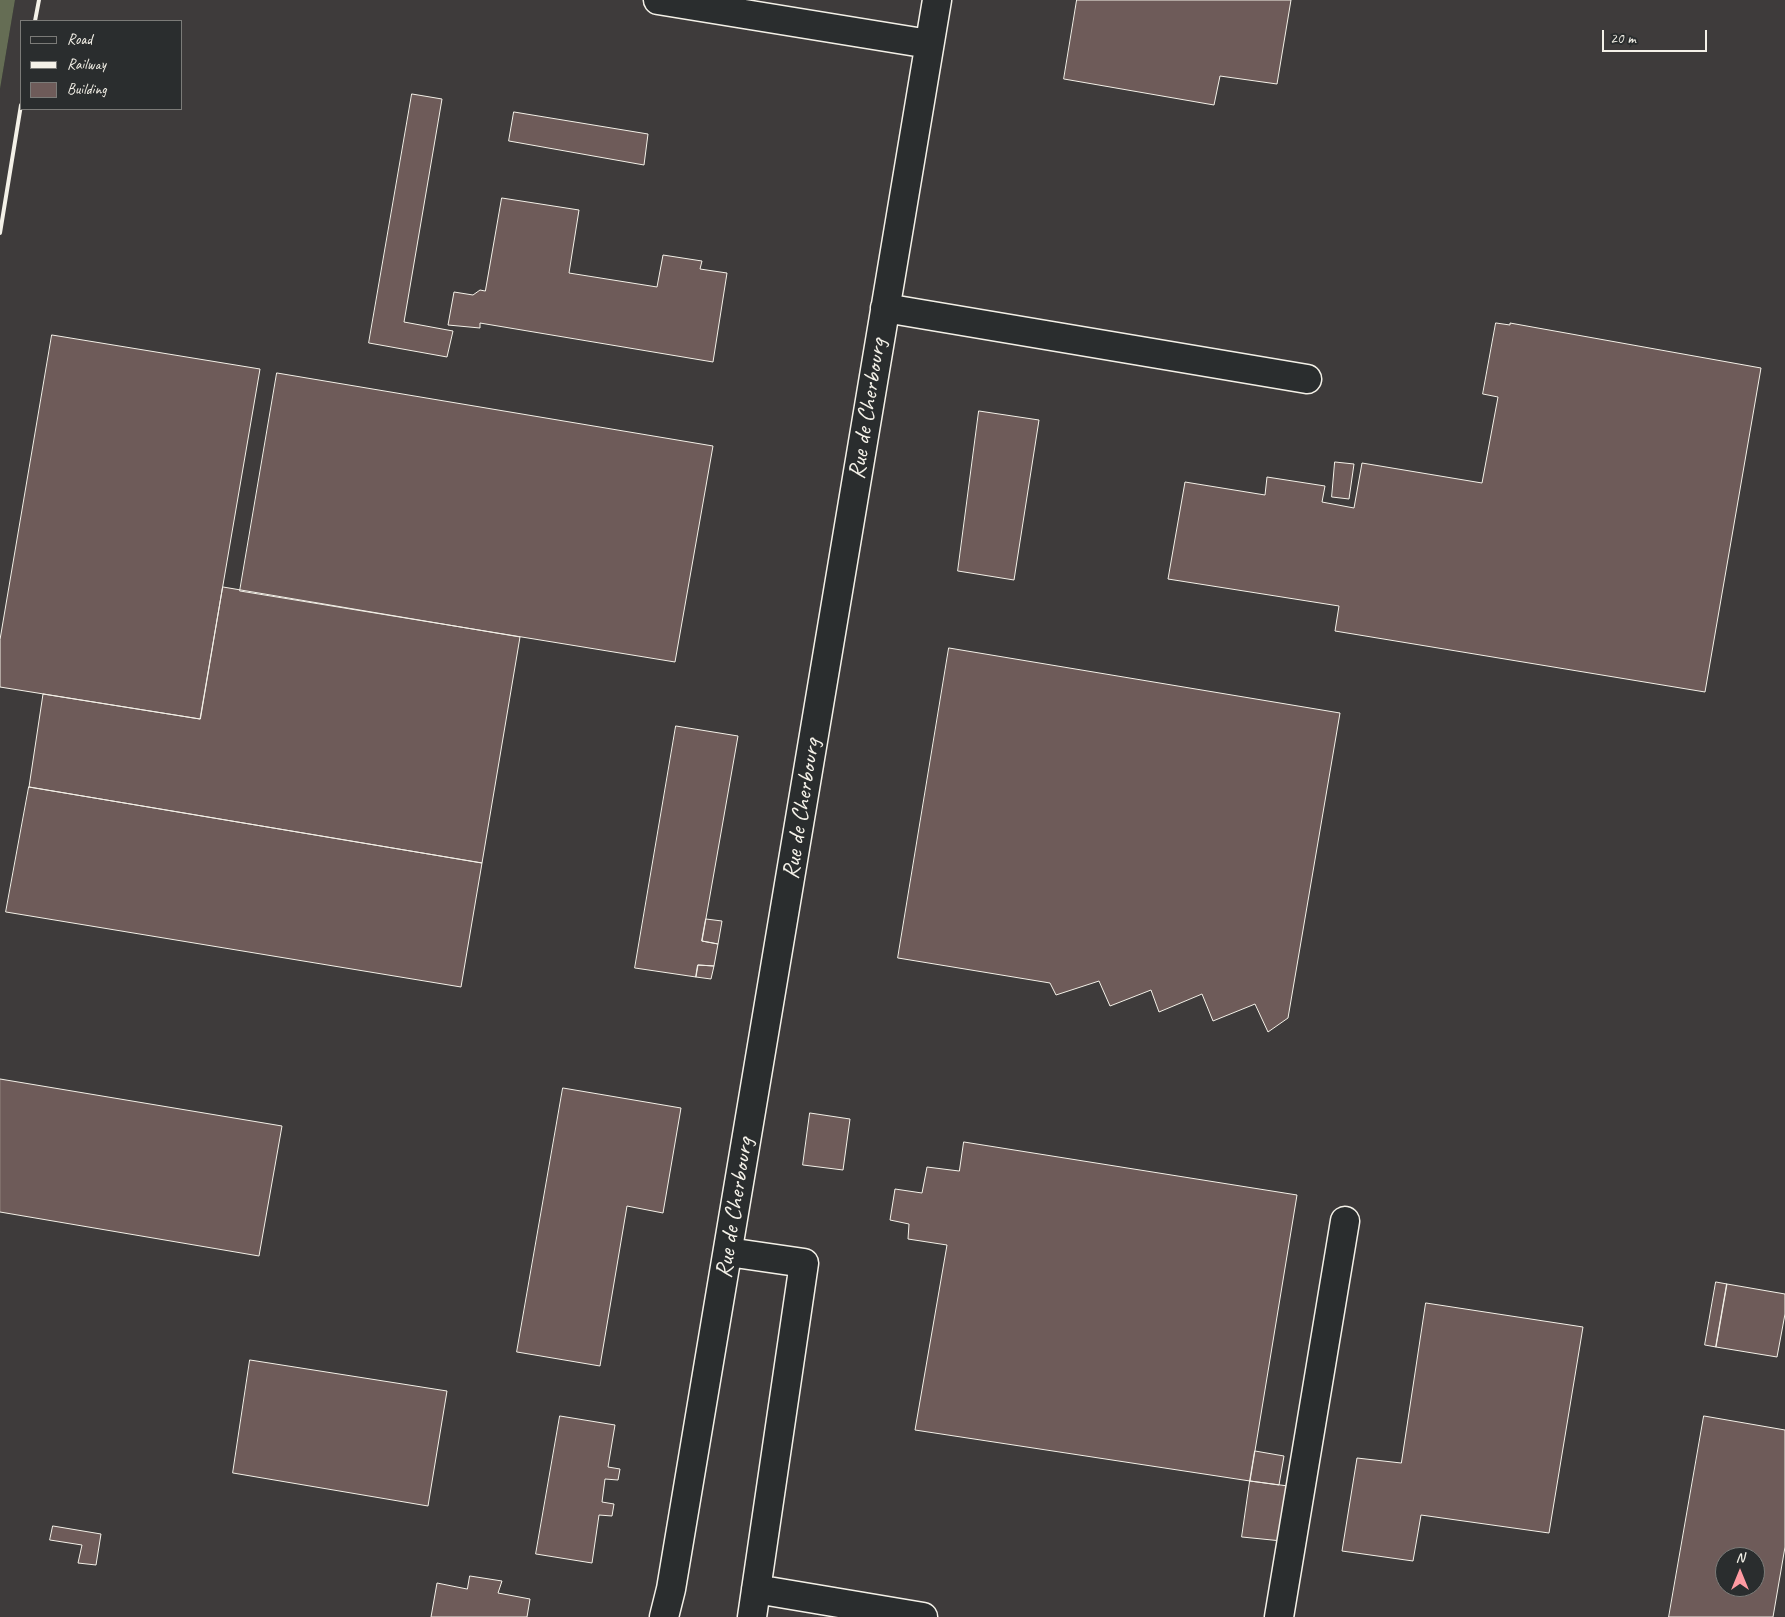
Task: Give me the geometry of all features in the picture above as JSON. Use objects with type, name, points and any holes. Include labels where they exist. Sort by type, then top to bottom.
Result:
[{"type":"street","points":[[658,0],[929,44]]},
{"type":"street","name":"Rue de Cherbourg","points":[[664,1617],[671,1588],[728,1252],[937,0]]},
{"type":"street","points":[[885,308],[1307,379]]},
{"type":"street","points":[[1279,1617],[1346,1221]]},
{"type":"street","points":[[728,1252],[804,1263],[752,1617]]},
{"type":"street","points":[[756,1589],[923,1617]]},
{"type":"shaded area","points":[[15,0],[1785,0],[1785,1617],[0,1617],[0,89]]},
{"type":"green space","points":[[0,0],[15,0],[0,89]]},
{"type":"building","points":[[1077,0],[1291,0],[1277,84],[1220,76],[1214,105],[1064,79]]},
{"type":"building","points":[[412,94],[442,99],[404,322],[453,331],[447,357],[369,343]]},
{"type":"building","points":[[514,112],[648,134],[644,165],[509,141]]},
{"type":"building","points":[[502,198],[579,210],[569,273],[657,287],[663,255],[702,261],[700,269],[727,273],[713,362],[480,323],[480,328],[448,325],[454,292],[473,295],[480,290],[485,291]]},
{"type":"building","points":[[1496,323],[1510,325],[1510,323],[1761,368],[1705,692],[1335,631],[1339,606],[1168,579],[1185,482],[1265,495],[1267,477],[1325,486],[1322,502],[1354,508],[1362,463],[1482,483],[1498,397],[1483,394]]},
{"type":"building","points":[[52,335],[260,369],[200,719],[0,687],[0,640]]},
{"type":"building","points":[[277,373],[713,446],[675,662],[240,591]]},
{"type":"building","points":[[979,411],[1039,420],[1014,580],[958,571]]},
{"type":"building","points":[[1335,462],[1354,464],[1349,499],[1332,497]]},
{"type":"building","points":[[223,587],[520,637],[482,863],[29,787],[43,694],[200,719]]},
{"type":"building","points":[[949,648],[1340,713],[1288,1018],[1268,1032],[1255,1004],[1213,1021],[1202,994],[1159,1012],[1151,990],[1110,1006],[1099,981],[1056,995],[1050,983],[898,958]]},
{"type":"building","points":[[676,726],[738,736],[702,941],[718,944],[714,966],[698,965],[696,977],[635,968]]},
{"type":"building","points":[[29,787],[482,863],[461,987],[6,912]]},
{"type":"building","points":[[706,919],[722,921],[718,944],[702,941]]},
{"type":"building","points":[[698,965],[714,966],[711,979],[696,977]]},
{"type":"building","points":[[0,1079],[282,1126],[259,1256],[0,1212]]},
{"type":"building","points":[[563,1088],[681,1108],[663,1213],[627,1206],[600,1366],[517,1352]]},
{"type":"building","points":[[810,1113],[850,1119],[843,1170],[803,1165]]},
{"type":"building","points":[[964,1142],[1297,1195],[1250,1481],[915,1430],[947,1245],[908,1239],[909,1224],[890,1220],[895,1189],[922,1193],[927,1167],[959,1171]]},
{"type":"building","points":[[1716,1282],[1727,1284],[1716,1347],[1705,1345]]},
{"type":"building","points":[[1727,1284],[1785,1294],[1785,1314],[1777,1357],[1716,1347]]},
{"type":"building","points":[[1426,1303],[1583,1327],[1549,1533],[1421,1515],[1413,1561],[1342,1551],[1357,1458],[1401,1463]]},
{"type":"building","points":[[250,1360],[447,1391],[428,1506],[233,1473]]},
{"type":"building","points":[[560,1416],[615,1425],[608,1467],[620,1469],[618,1480],[605,1479],[602,1502],[614,1504],[612,1516],[599,1515],[592,1563],[536,1554]]},
{"type":"building","points":[[1704,1416],[1785,1430],[1785,1547],[1773,1617],[1669,1617]]},
{"type":"building","points":[[1255,1451],[1284,1456],[1279,1485],[1250,1481]]},
{"type":"building","points":[[1250,1481],[1288,1486],[1282,1541],[1242,1537]]},
{"type":"building","points":[[53,1526],[101,1534],[96,1565],[78,1563],[82,1545],[50,1540]]},
{"type":"building","points":[[470,1576],[502,1581],[498,1593],[530,1599],[527,1617],[431,1617],[437,1583],[467,1589]]},
{"type":"railway","points":[[35,20],[39,0]]},
{"type":"railway","points":[[0,233],[20,110]]}]
